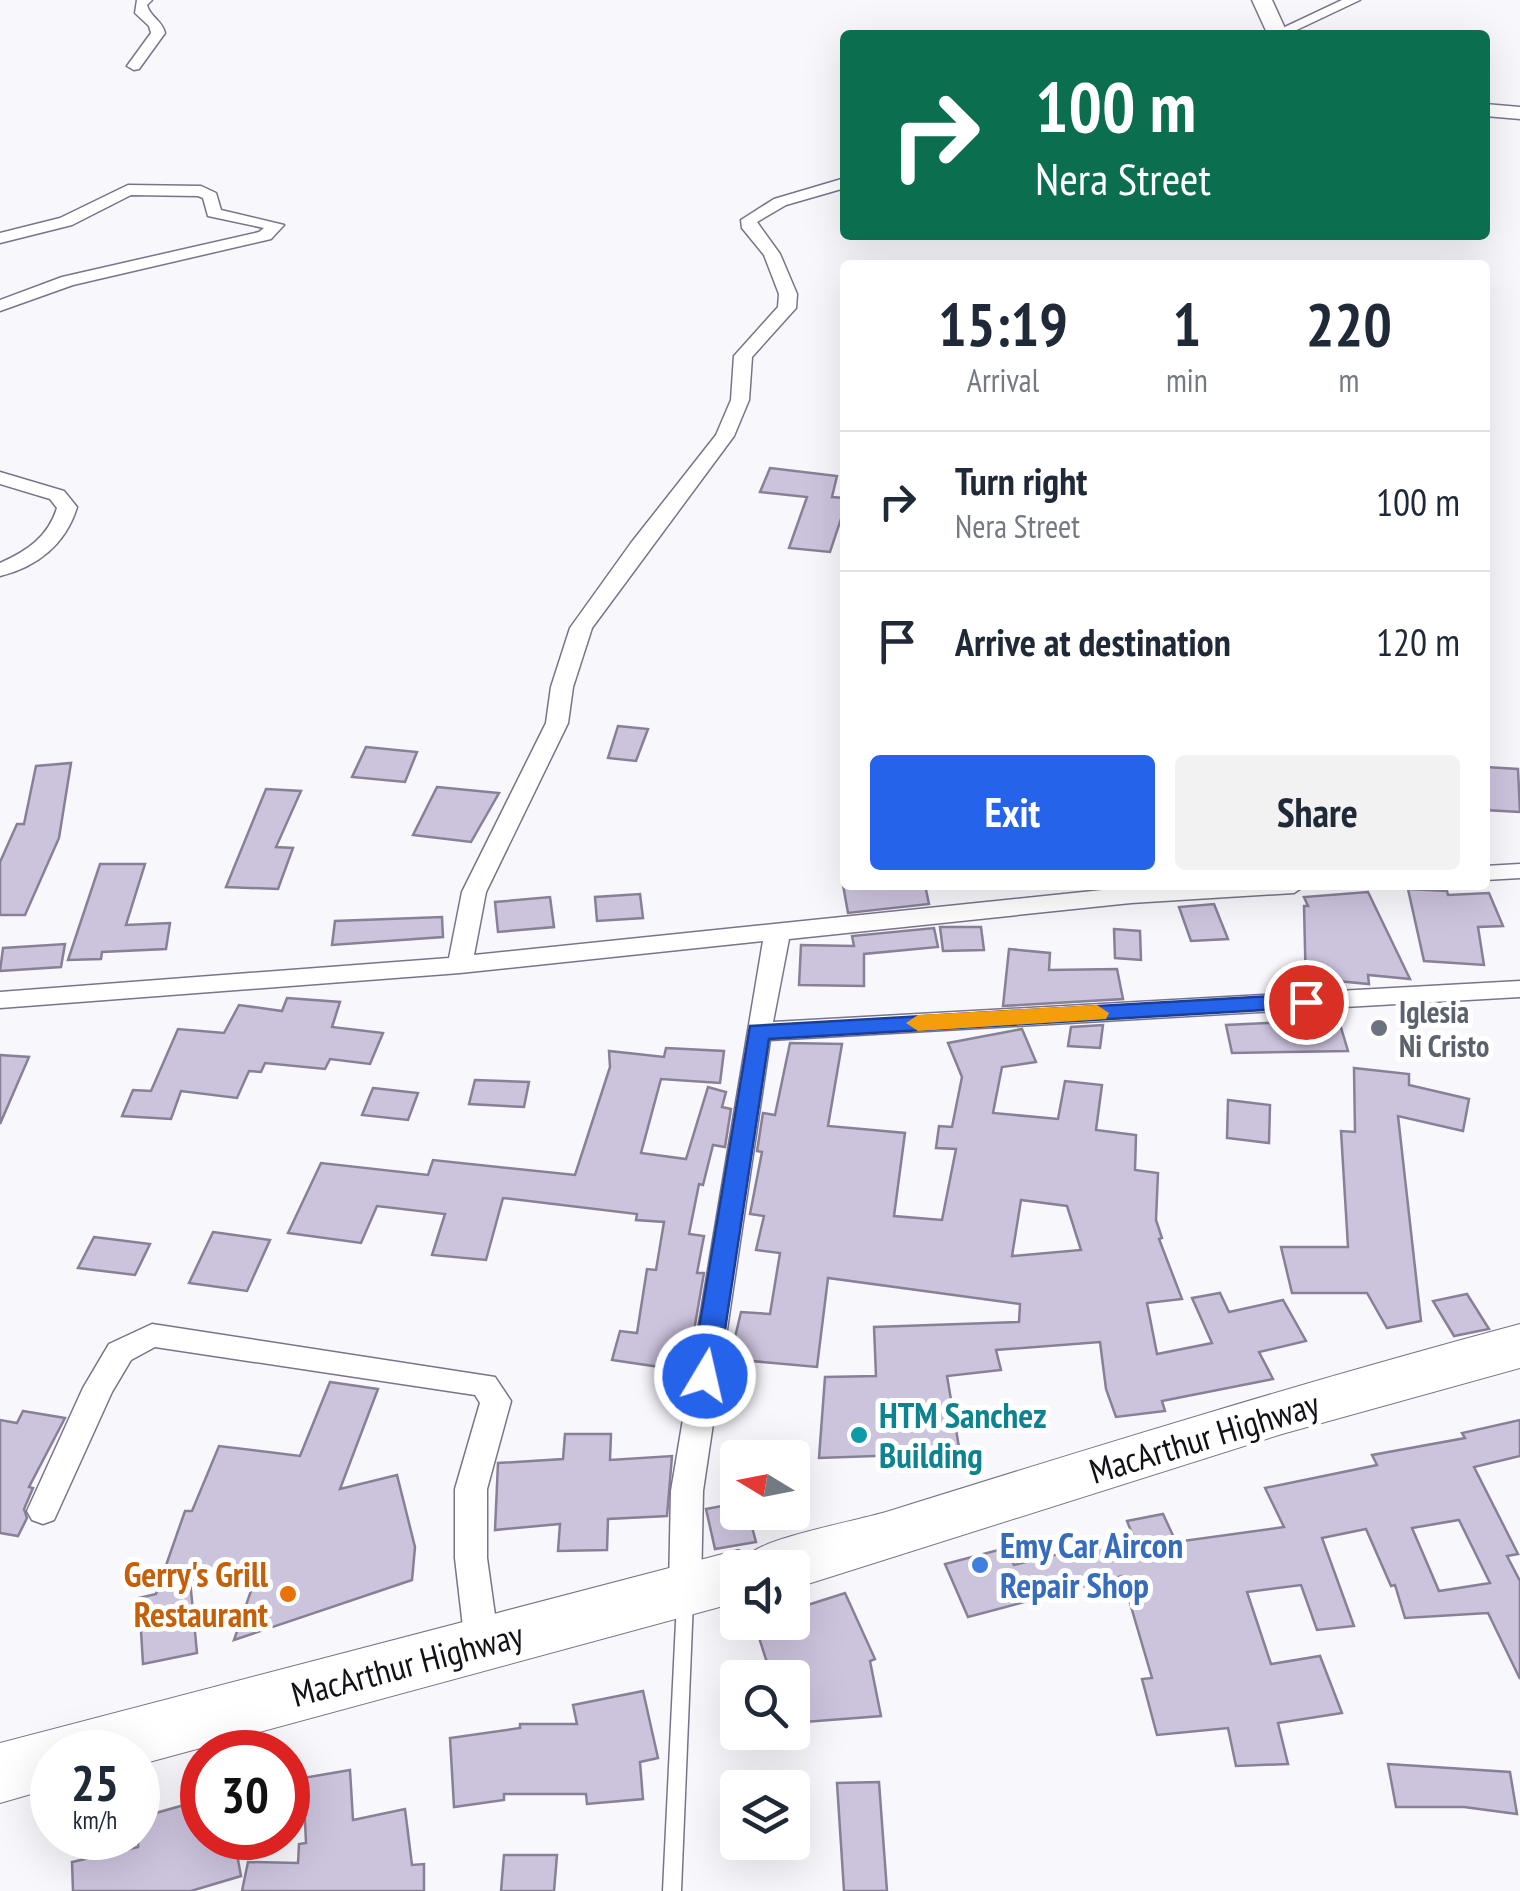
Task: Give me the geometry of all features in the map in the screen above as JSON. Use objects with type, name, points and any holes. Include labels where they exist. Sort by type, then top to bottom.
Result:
[{"type":"highway","name":"MacArthur Highway","points":[[810,1558],[1282,1411],[1520,1346]]},
{"type":"highway","name":"MacArthur Highway","points":[[159,1730],[711,1583]]},
{"type":"highway","points":[[0,1773],[30,1765]]},
{"type":"street","points":[[134,66],[158,34],[156,24],[142,12],[140,4],[145,0]]},
{"type":"street","points":[[1262,0],[1275,30]]},
{"type":"street","points":[[1288,30],[1353,0]]},
{"type":"street","points":[[1490,111],[1520,114]]},
{"type":"street","points":[[460,965],[474,892],[558,723],[562,687],[582,628],[638,547],[725,436],[740,400],[744,356],[787,308],[788,294],[772,254],[750,228],[749,220],[780,202],[840,184]]},
{"type":"street","points":[[0,238],[52,227],[115,194],[142,188],[200,191],[210,196],[214,213],[276,225],[264,236],[68,281],[0,306]]},
{"type":"street","points":[[0,478],[57,495],[67,507],[63,527],[42,548],[0,570]]},
{"type":"street","points":[[1490,873],[1520,871]]},
{"type":"street","points":[[0,1000],[460,965],[1131,895],[1212,890]]},
{"type":"street","points":[[711,1583],[687,1491],[758,1032],[778,934]]},
{"type":"street","points":[[758,1032],[1520,989]]},
{"type":"street","points":[[43,1511],[112,1364],[120,1352],[152,1335],[484,1385],[496,1400],[471,1489],[471,1558],[482,1644]]},
{"type":"lane","points":[[672,1891],[711,1583]]},
{"type":"building","points":[[770,468],[837,476],[832,497],[840,498],[840,522],[830,552],[789,548],[807,497],[760,492]]},
{"type":"building","points":[[618,726],[648,729],[636,761],[608,758]]},
{"type":"building","points":[[366,747],[417,752],[405,782],[352,777]]},
{"type":"building","points":[[71,763],[59,838],[25,915],[0,915],[0,862],[17,824],[24,824],[36,766]]},
{"type":"building","points":[[1490,767],[1518,769],[1520,812],[1490,810]]},
{"type":"building","points":[[437,787],[499,793],[471,842],[413,835]]},
{"type":"building","points":[[266,789],[301,791],[276,847],[293,848],[278,889],[226,887]]},
{"type":"building","points":[[100,864],[145,864],[126,925],[170,923],[166,949],[102,952],[101,959],[68,960]]},
{"type":"building","points":[[844,890],[926,890],[929,904],[848,913]]},
{"type":"building","points":[[1408,890],[1447,891],[1448,895],[1489,893],[1503,926],[1478,927],[1484,965],[1424,961]]},
{"type":"building","points":[[1368,892],[1410,979],[1368,975],[1369,984],[1326,980],[1328,988],[1306,989],[1304,906],[1308,906],[1304,897]]},
{"type":"building","points":[[640,894],[643,918],[597,921],[595,897]]},
{"type":"building","points":[[550,897],[554,927],[498,932],[495,902]]},
{"type":"building","points":[[1214,904],[1228,939],[1191,941],[1179,907]]},
{"type":"building","points":[[442,917],[443,937],[332,945],[335,921]]},
{"type":"building","points":[[940,927],[981,927],[984,950],[943,951]]},
{"type":"building","points":[[934,928],[938,947],[864,954],[864,986],[799,985],[801,945],[854,946],[852,936]]},
{"type":"building","points":[[1114,929],[1140,931],[1141,960],[1115,958]]},
{"type":"building","points":[[65,944],[61,967],[0,971],[3,948]]},
{"type":"building","points":[[1009,949],[1050,953],[1049,970],[1117,969],[1123,999],[1003,1006]]},
{"type":"building","points":[[287,998],[340,1002],[332,1027],[383,1033],[370,1064],[330,1059],[325,1069],[265,1063],[261,1072],[249,1071],[237,1098],[181,1091],[171,1119],[122,1116],[133,1090],[151,1091],[178,1029],[224,1033],[239,1005],[282,1011]]},
{"type":"building","points":[[1336,1011],[1348,1051],[1232,1053],[1226,1025],[1307,1021],[1306,1013]]},
{"type":"building","points":[[1103,1025],[1100,1048],[1068,1046],[1071,1027]]},
{"type":"building","points":[[1022,1029],[1036,1062],[1002,1067],[993,1113],[1058,1119],[1065,1081],[1102,1085],[1096,1130],[1136,1135],[1135,1170],[1158,1173],[1156,1220],[1162,1238],[1159,1239],[1182,1299],[1147,1303],[1157,1354],[1212,1343],[1192,1298],[1220,1293],[1229,1312],[1283,1300],[1306,1341],[1259,1352],[1273,1379],[1162,1401],[1165,1411],[1116,1417],[1106,1389],[1100,1342],[996,1350],[1001,1370],[947,1376],[960,1453],[819,1458],[825,1377],[876,1376],[874,1327],[1019,1322],[1020,1304],[828,1278],[817,1367],[730,1359],[741,1312],[770,1314],[780,1253],[756,1250],[764,1216],[750,1214],[762,1152],[757,1151],[763,1113],[775,1115],[790,1043],[842,1044],[828,1126],[905,1133],[894,1216],[942,1220],[956,1149],[936,1148],[939,1126],[952,1127],[962,1077],[948,1043]],"holes":[[[1021,1200],[1067,1206],[1081,1250],[1012,1256]]]},
{"type":"building","points":[[666,1048],[724,1051],[720,1083],[661,1079],[641,1153],[686,1159],[708,1087],[726,1092],[722,1107],[731,1109],[725,1147],[713,1145],[703,1185],[699,1184],[689,1234],[704,1236],[697,1273],[704,1273],[687,1371],[612,1360],[620,1331],[637,1333],[647,1269],[656,1270],[664,1222],[636,1220],[637,1214],[503,1198],[486,1260],[432,1255],[445,1214],[377,1206],[361,1243],[288,1233],[321,1163],[428,1175],[433,1160],[575,1175],[610,1067],[609,1051],[664,1057]]},
{"type":"building","points":[[0,1055],[29,1057],[0,1124]]},
{"type":"building","points":[[1354,1068],[1409,1074],[1409,1085],[1469,1099],[1463,1131],[1398,1116],[1421,1321],[1387,1328],[1367,1293],[1292,1293],[1281,1247],[1348,1247],[1341,1131],[1355,1132]]},
{"type":"building","points":[[475,1080],[529,1082],[524,1107],[469,1104]]},
{"type":"building","points":[[373,1088],[418,1093],[408,1120],[362,1115]]},
{"type":"building","points":[[1228,1100],[1270,1105],[1269,1143],[1227,1138]]},
{"type":"building","points":[[213,1232],[270,1240],[247,1291],[189,1283]]},
{"type":"building","points":[[94,1237],[150,1244],[135,1275],[78,1268]]},
{"type":"building","points":[[1467,1294],[1489,1329],[1454,1336],[1433,1301]]},
{"type":"building","points":[[330,1382],[378,1389],[340,1489],[397,1475],[415,1547],[412,1580],[234,1640],[253,1585],[190,1580],[197,1653],[143,1664],[139,1598],[156,1594],[185,1511],[192,1511],[219,1446],[300,1456]]},
{"type":"building","points":[[23,1411],[65,1418],[29,1487],[33,1488],[24,1509],[27,1518],[18,1536],[0,1533],[0,1420],[17,1423]]},
{"type":"building","points":[[1520,1420],[1520,1456],[1474,1467],[1518,1554],[1507,1556],[1520,1581],[1520,1679],[1488,1613],[1405,1618],[1395,1585],[1391,1586],[1366,1529],[1322,1538],[1354,1626],[1317,1630],[1301,1585],[1247,1592],[1271,1664],[1320,1656],[1342,1713],[1278,1723],[1288,1764],[1236,1766],[1228,1728],[1157,1735],[1142,1679],[1152,1678],[1122,1576],[968,1617],[945,1564],[1006,1548],[1014,1565],[1133,1536],[1127,1521],[1163,1514],[1176,1542],[1284,1527],[1265,1488],[1377,1465],[1372,1455],[1465,1438],[1462,1433]],"holes":[[[1459,1520],[1490,1583],[1439,1591],[1412,1528]]]},
{"type":"building","points":[[565,1434],[611,1434],[610,1460],[672,1456],[667,1516],[608,1519],[607,1550],[558,1551],[560,1524],[495,1530],[498,1463],[563,1459]]},
{"type":"building","points":[[720,1506],[720,1530],[753,1530],[756,1542],[715,1549],[706,1509]]},
{"type":"building","points":[[845,1593],[875,1659],[870,1661],[881,1716],[810,1722],[810,1660],[766,1660],[760,1640],[810,1640],[810,1604]]},
{"type":"building","points":[[643,1691],[658,1758],[640,1762],[643,1799],[587,1804],[586,1794],[504,1794],[504,1800],[454,1807],[450,1738],[520,1728],[520,1724],[577,1724],[573,1705]]},
{"type":"building","points":[[1388,1764],[1510,1772],[1517,1814],[1464,1807],[1396,1807]]},
{"type":"building","points":[[350,1770],[353,1820],[405,1809],[412,1865],[424,1864],[424,1891],[242,1891],[248,1862],[310,1860],[310,1777]]},
{"type":"building","points":[[879,1782],[887,1891],[844,1891],[837,1783]]},
{"type":"building","points":[[180,1806],[180,1860],[238,1860],[241,1876],[191,1891],[73,1891],[72,1862],[160,1860],[160,1812]]},
{"type":"building","points":[[504,1855],[557,1855],[554,1891],[501,1891]]},
{"type":"slow traffic","points":[[918,1023],[1097,1013]]},
{"type":"place","name":"Iglesia Ni Cristo","points":[[1379,1028]]},
{"type":"place","name":"HTM Sanchez Building","points":[[859,1435]]},
{"type":"place","name":"Emy Car Aircon Repair Shop","points":[[980,1565]]},
{"type":"place","name":"Gerry's Grill Restaurant","points":[[288,1594]]},
{"type":"route","points":[[705,1376],[758,1032],[1306,1002]]}]
